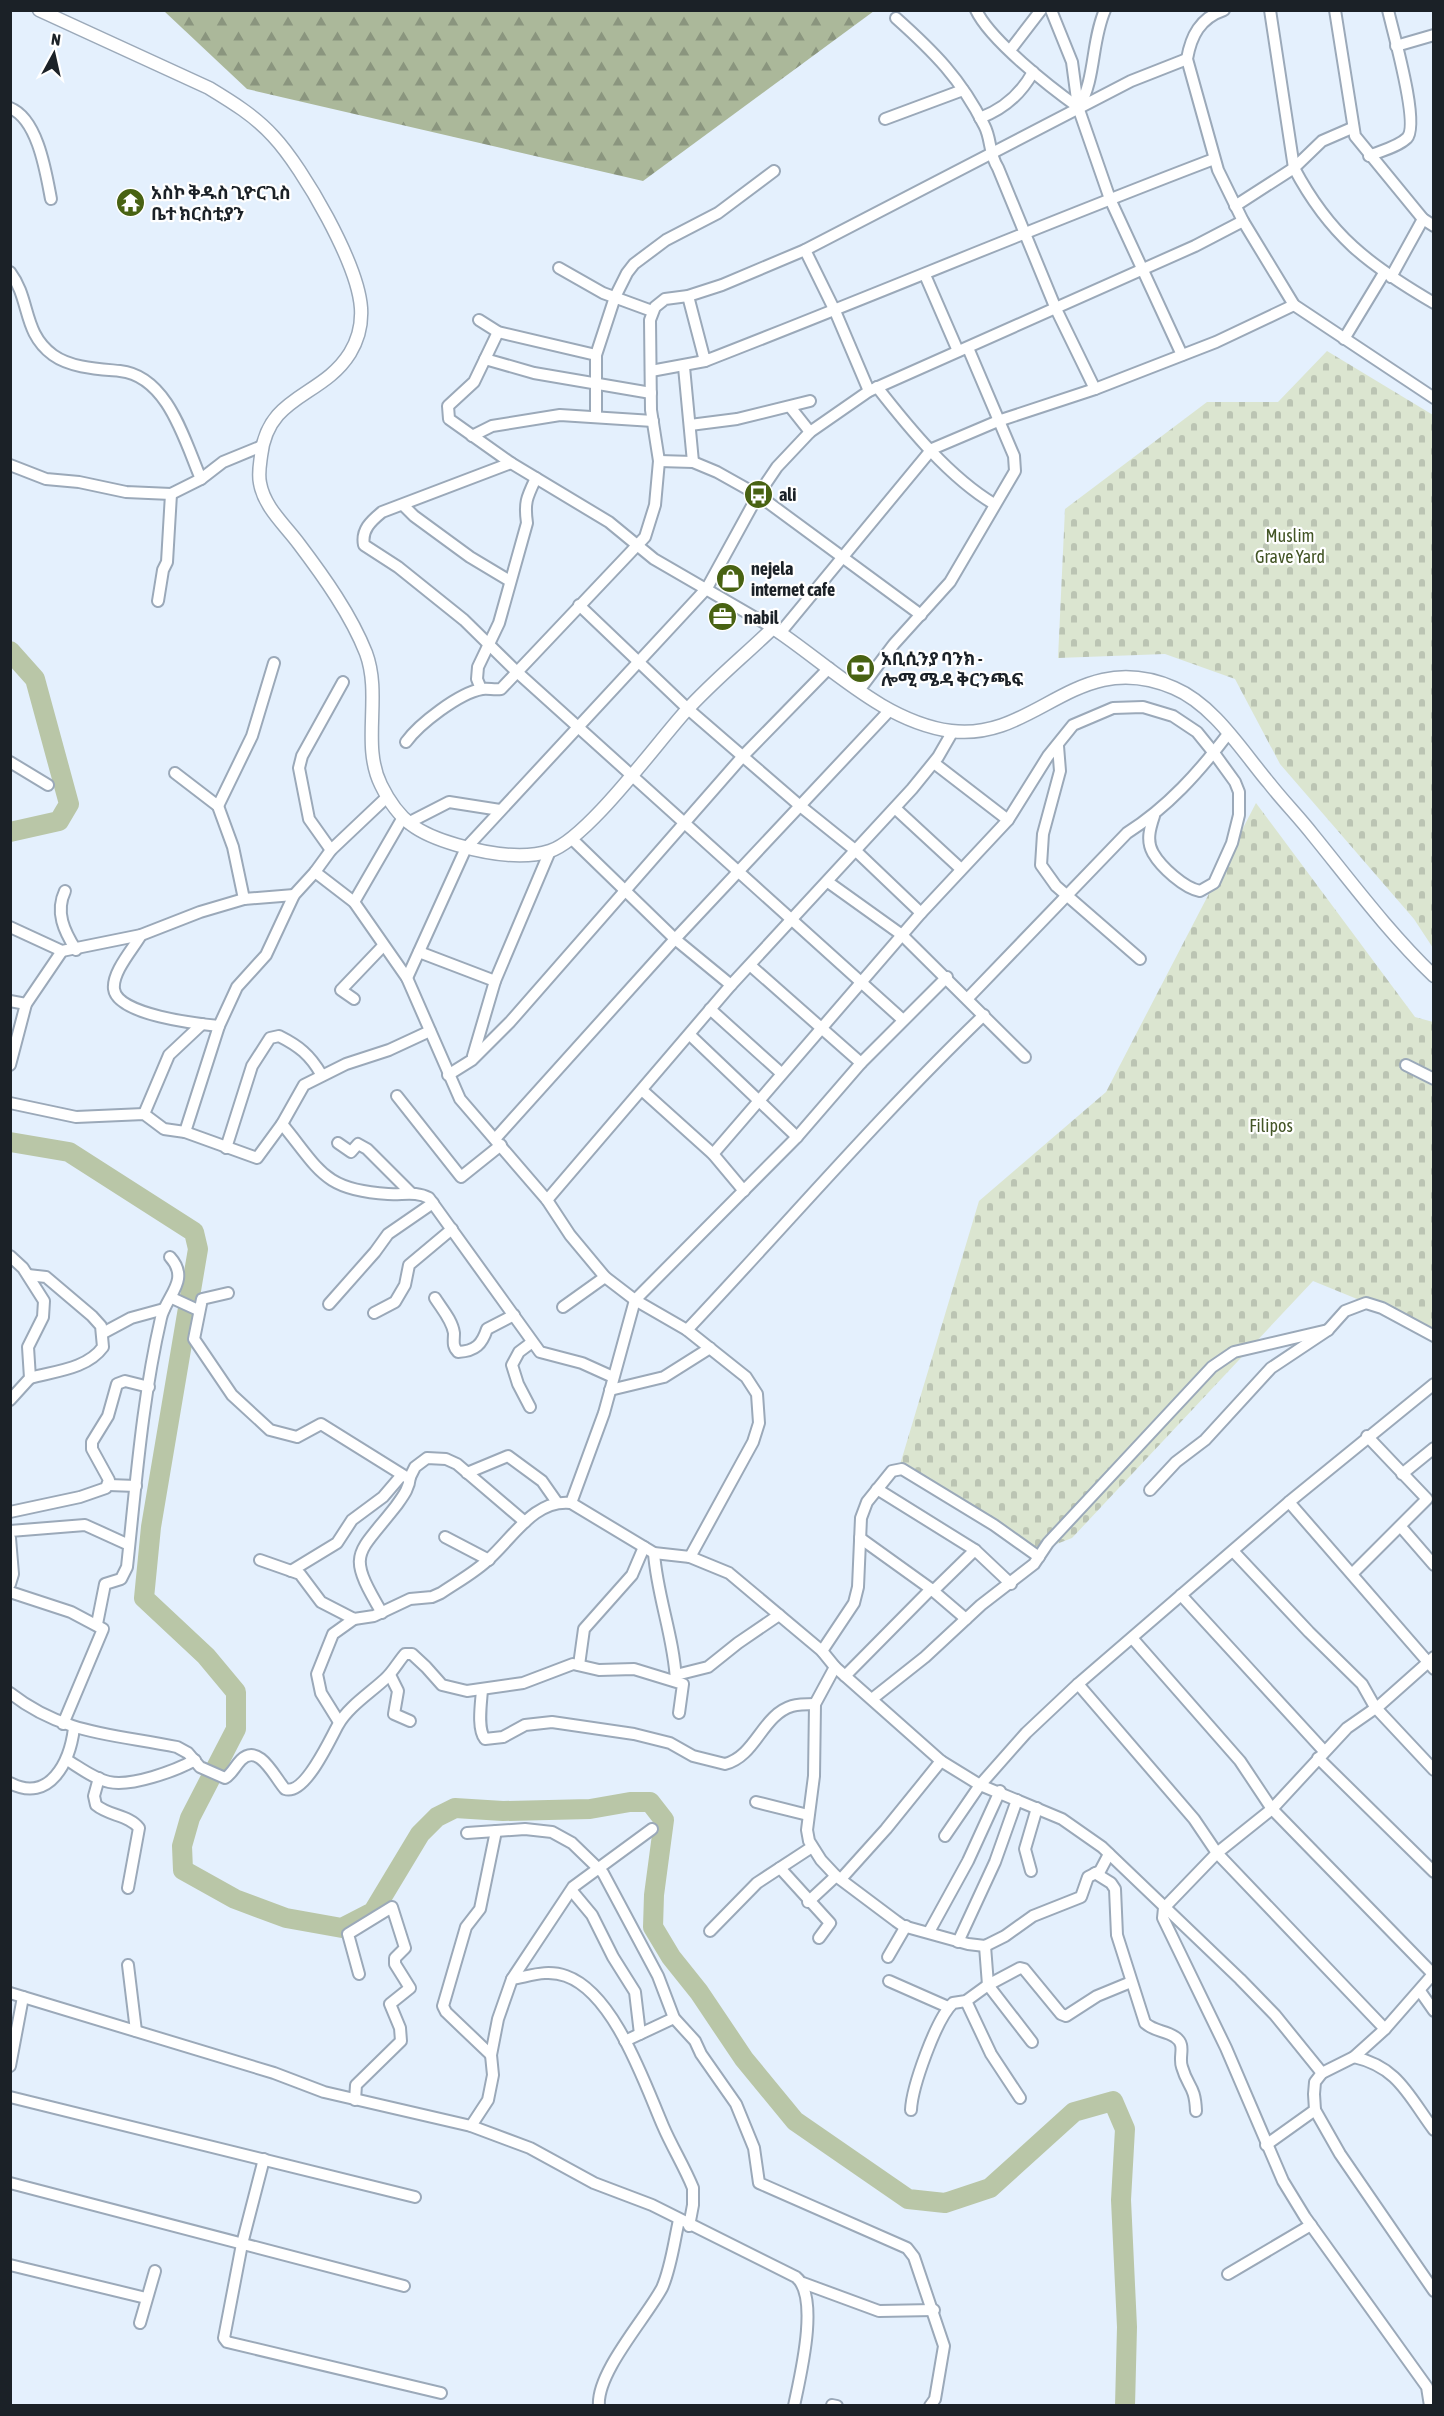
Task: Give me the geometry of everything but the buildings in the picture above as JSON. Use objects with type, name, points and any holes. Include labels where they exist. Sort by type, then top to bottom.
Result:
[{"type":"street","points":[[39,10],[230,100],[272,135],[306,180],[321,206],[357,288],[361,307],[360,327],[345,360],[331,375],[282,408],[266,430],[262,446],[260,483],[264,497],[298,543],[352,625],[367,656],[372,676],[373,761],[387,797],[405,821],[434,837],[466,848],[523,855],[550,851],[572,839],[688,709],[776,631],[932,449],[998,421],[1095,389],[1182,355],[1294,305]]},
{"type":"street","points":[[1011,49],[1041,10]]},
{"type":"street","points":[[1051,10],[1072,62],[1078,107],[1110,199],[1182,355]]},
{"type":"street","points":[[1078,107],[1088,92],[1095,40],[1106,10]]},
{"type":"street","points":[[1224,10],[1215,13],[1200,26],[1191,43],[1187,59],[1214,159],[1243,221],[1294,305],[1434,398]]},
{"type":"street","points":[[1270,10],[1294,168],[1314,203],[1339,235],[1388,275],[1434,303]]},
{"type":"street","points":[[1335,10],[1352,128],[1359,144],[1423,219],[1434,226]]},
{"type":"street","points":[[1369,156],[1404,140],[1411,129],[1407,94],[1388,10]]},
{"type":"street","points":[[977,11],[989,31],[1011,49],[1033,72],[1078,107]]},
{"type":"street","points":[[896,18],[940,58],[981,118],[988,136],[989,154],[998,168],[1056,309],[1095,389]]},
{"type":"street","points":[[1396,46],[1434,35]]},
{"type":"street","points":[[406,742],[420,724],[434,715],[481,689],[501,688],[645,537],[651,521],[658,461],[652,421],[652,311],[665,299],[688,296],[805,250],[1078,107],[1131,81],[1187,59]]},
{"type":"street","points":[[981,118],[1005,106],[1018,94],[1033,72]]},
{"type":"street","points":[[885,119],[963,90]]},
{"type":"street","points":[[10,108],[23,116],[41,153],[51,199]]},
{"type":"street","points":[[1235,206],[1294,168],[1322,141],[1352,128]]},
{"type":"street","points":[[651,371],[684,367],[705,361],[925,275],[1024,231],[1214,159]]},
{"type":"street","points":[[596,416],[594,383],[596,355],[615,297],[634,264],[666,240],[718,213],[774,171]]},
{"type":"street","points":[[1344,339],[1423,219]]},
{"type":"street","points":[[406,978],[466,848],[707,588],[758,495],[777,467],[810,432],[873,389],[1056,309],[1243,221]]},
{"type":"street","points":[[805,250],[873,389],[961,480],[994,504]]},
{"type":"street","points":[[560,268],[582,283],[652,311]]},
{"type":"street","points":[[10,272],[23,292],[25,312],[33,332],[55,356],[94,369],[137,375],[165,401],[182,430],[201,479]]},
{"type":"street","points":[[860,689],[894,644],[950,582],[1016,466],[1014,456],[998,421],[925,275]]},
{"type":"street","points":[[688,296],[705,361]]},
{"type":"street","points":[[479,320],[498,332],[596,355]]},
{"type":"street","points":[[498,332],[474,382],[452,401],[447,410],[449,419],[511,463],[581,504],[654,559],[707,588],[776,631],[889,711],[908,719],[953,732],[979,730],[1011,722],[1084,684],[1130,678],[1162,684],[1187,694],[1199,703],[1228,734],[1393,933],[1434,976]]},
{"type":"street","points":[[485,359],[534,373],[651,393]]},
{"type":"street","points":[[684,367],[693,462]]},
{"type":"street","points":[[690,425],[791,408],[810,401]]},
{"type":"street","points":[[791,408],[810,432]]},
{"type":"street","points":[[472,436],[492,426],[577,414],[620,421],[652,421]]},
{"type":"street","points":[[10,465],[46,479],[79,482],[126,492],[171,494],[201,479],[223,462],[262,446]]},
{"type":"street","points":[[658,461],[693,462],[717,472],[758,495],[921,615]]},
{"type":"street","points":[[511,463],[404,506],[382,512],[371,521],[364,533],[364,544],[398,567],[464,620],[577,727],[903,1020]]},
{"type":"street","points":[[481,689],[477,679],[478,667],[499,623],[527,523],[523,510],[536,478]]},
{"type":"street","points":[[158,601],[163,570],[167,562],[171,494]]},
{"type":"street","points":[[404,506],[470,557],[510,581]]},
{"type":"street","points":[[579,605],[688,709],[855,850],[921,914]]},
{"type":"street","points":[[218,806],[252,736],[274,663]]},
{"type":"street","points":[[448,1075],[472,1060],[510,1022],[624,889],[743,756],[829,668]]},
{"type":"street","points":[[331,850],[309,819],[299,768],[302,756],[343,682]]},
{"type":"street","points":[[712,1154],[902,935],[1008,820],[1068,728],[1113,708],[1143,707],[1173,716],[1197,732],[1235,782],[1240,801],[1237,829],[1214,884],[1200,891],[1194,890],[1169,871],[1153,853],[1149,832],[1154,816]]},
{"type":"street","points":[[397,1096],[461,1177],[498,1142],[675,939],[889,711]]},
{"type":"street","points":[[547,1200],[643,1091],[731,985],[896,808],[934,763],[953,732]]},
{"type":"street","points":[[968,998],[1126,833],[1154,816],[1214,753],[1228,734]]},
{"type":"street","points":[[1058,746],[1060,771],[1046,822],[1040,858],[1044,871],[1068,896],[1140,959]]},
{"type":"street","points":[[10,762],[48,785]]},
{"type":"street","points":[[934,763],[1008,820]]},
{"type":"street","points":[[175,773],[218,806],[233,847],[244,899]]},
{"type":"street","points":[[185,1132],[219,1026],[237,987],[266,955],[294,895],[331,850],[387,797]]},
{"type":"street","points":[[354,902],[405,821],[449,802],[500,810]]},
{"type":"street","points":[[896,808],[961,870]]},
{"type":"street","points":[[572,839],[675,939],[731,985]]},
{"type":"street","points":[[472,1060],[495,981],[550,851]]},
{"type":"street","points":[[315,872],[354,902],[406,978],[460,1099],[547,1200],[570,1235],[605,1277],[635,1300],[687,1330],[746,1377],[757,1394],[759,1423],[753,1442],[690,1557]]},
{"type":"street","points":[[828,882],[902,935],[947,977],[1025,1057]]},
{"type":"street","points":[[65,891],[60,906],[61,916],[76,950]]},
{"type":"street","points":[[10,927],[62,951],[76,950],[141,935],[200,912],[244,899],[294,895]]},
{"type":"street","points":[[141,935],[115,980],[114,989],[117,997],[132,1006],[158,1016],[219,1026]]},
{"type":"street","points":[[354,999],[341,990],[383,946]]},
{"type":"street","points":[[10,1065],[26,1004],[62,951]]},
{"type":"street","points":[[419,952],[495,981]]},
{"type":"street","points":[[750,966],[861,1063]]},
{"type":"street","points":[[571,1503],[587,1464],[635,1300],[797,1137],[861,1063],[947,977]]},
{"type":"street","points":[[10,1002],[26,1004]]},
{"type":"street","points":[[710,1009],[781,1073]]},
{"type":"street","points":[[687,1330],[759,1256],[869,1132],[984,1015]]},
{"type":"street","points":[[144,1114],[169,1055],[201,1024]]},
{"type":"street","points":[[10,1103],[76,1117],[144,1114],[156,1126],[185,1132],[259,1158],[282,1124],[298,1091],[321,1074],[389,1050],[430,1031]]},
{"type":"street","points":[[690,1035],[760,1099],[797,1137]]},
{"type":"street","points":[[226,1148],[252,1066],[273,1036],[279,1036],[304,1050],[321,1074]]},
{"type":"street","points":[[1406,1065],[1434,1079]]},
{"type":"street","points":[[643,1091],[712,1154],[744,1191]]},
{"type":"street","points":[[282,1124],[306,1157],[336,1185],[378,1193],[411,1193],[425,1196],[452,1229],[514,1315],[531,1343],[544,1356],[582,1364],[613,1377]]},
{"type":"street","points":[[338,1143],[351,1152],[358,1144],[367,1149],[411,1193]]},
{"type":"street","points":[[329,1304],[375,1252],[380,1242],[433,1203]]},
{"type":"street","points":[[374,1313],[395,1302],[405,1285],[409,1265],[452,1229]]},
{"type":"street","points":[[10,1256],[28,1275],[44,1301],[45,1308],[28,1347],[30,1378]]},
{"type":"street","points":[[97,1624],[105,1584],[124,1576],[140,1435],[164,1309],[173,1298],[179,1272],[170,1257]]},
{"type":"street","points":[[10,1400],[30,1378],[84,1362],[103,1347],[101,1326],[92,1316],[46,1277],[28,1275]]},
{"type":"street","points":[[563,1307],[605,1277]]},
{"type":"street","points":[[228,1293],[203,1298],[198,1310],[194,1339],[232,1395],[278,1435],[297,1437],[321,1424],[405,1476]]},
{"type":"street","points":[[173,1298],[198,1310]]},
{"type":"street","points":[[435,1298],[449,1318],[456,1351],[461,1352],[477,1347],[484,1342],[488,1329],[514,1315]]},
{"type":"street","points":[[1150,1490],[1176,1462],[1205,1440],[1271,1368],[1328,1330],[1345,1311],[1366,1303],[1382,1308],[1434,1336]]},
{"type":"street","points":[[103,1333],[131,1318],[164,1309]]},
{"type":"street","points":[[872,1699],[1011,1584],[1039,1557],[1048,1543],[1212,1367],[1234,1352],[1328,1330]]},
{"type":"street","points":[[530,1407],[518,1384],[512,1365],[519,1352],[531,1343]]},
{"type":"street","points":[[610,1390],[664,1377],[710,1348]]},
{"type":"street","points":[[109,1485],[109,1480],[92,1449],[92,1442],[108,1416],[117,1384],[126,1381],[149,1387]]},
{"type":"street","points":[[945,1836],[980,1785],[1026,1733],[1078,1684],[1367,1436],[1434,1384]]},
{"type":"street","points":[[1353,1573],[1430,1503],[1367,1436]]},
{"type":"street","points":[[1402,1474],[1434,1448]]},
{"type":"street","points":[[467,1473],[500,1457],[512,1457],[542,1481],[556,1501]]},
{"type":"street","points":[[291,1571],[338,1543],[352,1520],[384,1497],[427,1458],[446,1459],[467,1473],[525,1522]]},
{"type":"street","points":[[822,1651],[854,1603],[858,1587],[861,1518],[867,1502],[892,1471],[902,1469],[994,1525],[1039,1557]]},
{"type":"street","points":[[382,1613],[361,1577],[361,1554],[370,1535],[405,1493],[405,1476]]},
{"type":"street","points":[[10,1512],[80,1497],[109,1485],[136,1486]]},
{"type":"street","points":[[877,1489],[975,1550],[1011,1584]]},
{"type":"street","points":[[339,1722],[321,1693],[316,1674],[333,1634],[354,1619],[382,1613],[410,1599],[432,1597],[441,1593],[489,1560],[525,1522],[556,1501],[571,1503],[649,1550],[690,1557],[729,1573],[822,1651],[835,1667],[941,1761],[980,1785],[1000,1791],[1081,1831],[1109,1854],[1275,2015],[1322,2073]]},
{"type":"street","points":[[1164,1908],[1217,1853],[1272,1809],[1347,1728],[1432,1663],[1289,1502]]},
{"type":"street","points":[[10,1531],[85,1525],[129,1545]]},
{"type":"street","points":[[1401,1527],[1434,1565]]},
{"type":"street","points":[[445,1537],[489,1560]]},
{"type":"street","points":[[10,1538],[13,1574],[10,1584]]},
{"type":"street","points":[[860,1538],[932,1590],[966,1619]]},
{"type":"street","points":[[579,1665],[584,1629],[632,1575],[649,1550]]},
{"type":"street","points":[[649,1550],[670,1631],[676,1678],[684,1686],[679,1713]]},
{"type":"street","points":[[845,1676],[975,1550]]},
{"type":"street","points":[[1233,1551],[1309,1632],[1362,1684],[1375,1707],[1434,1770]]},
{"type":"street","points":[[260,1560],[304,1577],[321,1602],[354,1619]]},
{"type":"street","points":[[10,1592],[71,1612],[97,1624],[104,1632],[63,1724]]},
{"type":"street","points":[[1181,1595],[1321,1754],[1434,1872]]},
{"type":"street","points":[[10,1693],[39,1714],[74,1728],[177,1747],[197,1763],[225,1778],[245,1757],[256,1755],[263,1759],[285,1790],[296,1789],[314,1768],[339,1722],[390,1675],[401,1658],[409,1653],[442,1684],[467,1691],[523,1683],[566,1666],[579,1665],[599,1670],[634,1669],[676,1678],[708,1667],[779,1615]]},
{"type":"street","points":[[1133,1639],[1240,1761],[1272,1809],[1433,1974],[1385,2029],[1354,2057],[1322,2073],[1315,2082],[1316,2110],[1355,2178],[1434,2291]]},
{"type":"street","points":[[835,1667],[815,1704],[814,1776],[807,1830],[812,1847],[839,1878],[906,1926],[958,1942],[985,1946],[1005,1936],[1033,1916],[1078,1899],[1088,1877],[1095,1873],[1109,1854]]},
{"type":"street","points":[[390,1675],[398,1691],[394,1714],[410,1720]]},
{"type":"street","points":[[1078,1684],[1194,1819],[1217,1853],[1385,2029]]},
{"type":"street","points":[[482,1690],[480,1711],[482,1735],[485,1739],[503,1737],[525,1725],[552,1722],[634,1734],[670,1743],[693,1756],[725,1764],[749,1748],[770,1721],[782,1711],[792,1706],[815,1704]]},
{"type":"street","points":[[10,1783],[29,1790],[38,1789],[48,1783],[67,1760],[74,1728]]},
{"type":"street","points":[[67,1760],[108,1782],[134,1782],[197,1763]]},
{"type":"street","points":[[808,1902],[839,1878],[886,1829],[941,1761]]},
{"type":"street","points":[[99,1778],[94,1796],[96,1805],[111,1815],[129,1820],[140,1828],[128,1888]]},
{"type":"street","points":[[929,1932],[968,1861],[1000,1791]]},
{"type":"street","points":[[958,1942],[995,1862],[1017,1800]]},
{"type":"street","points":[[756,1802],[808,1815]]},
{"type":"street","points":[[1031,1871],[1025,1850],[1037,1808]]},
{"type":"street","points":[[467,1833],[525,1829],[552,1832],[572,1843],[599,1869],[628,1917],[658,1976],[674,2018],[695,2041],[701,2054],[736,2104],[754,2148],[759,2182],[907,2248],[914,2257],[945,2346],[935,2399],[930,2406]]},
{"type":"street","points":[[471,2126],[488,2100],[493,2075],[491,2055],[498,2019],[512,1979],[573,1887],[593,1870],[599,1869],[652,1829]]},
{"type":"street","points":[[491,2055],[446,2012],[443,2006],[466,1927],[480,1909],[496,1831]]},
{"type":"street","points":[[710,1930],[757,1883],[812,1847]]},
{"type":"street","points":[[780,1868],[808,1902],[830,1923],[819,1938]]},
{"type":"street","points":[[1095,1873],[1111,1883],[1115,1889],[1117,1935],[1145,2023],[1156,2032],[1174,2037],[1180,2042],[1183,2050],[1182,2067],[1196,2094],[1196,2111]]},
{"type":"street","points":[[572,1891],[592,1915],[613,1957],[635,1992],[640,2034]]},
{"type":"street","points":[[355,2100],[356,2085],[401,2041],[400,2028],[390,2004],[410,1988],[395,1964],[395,1958],[405,1948],[392,1907],[348,1934],[359,1974]]},
{"type":"street","points":[[1164,1908],[1166,1926],[1226,2048],[1283,2181],[1311,2225],[1430,2384],[1430,2406]]},
{"type":"street","points":[[888,1957],[906,1926]]},
{"type":"street","points":[[985,1946],[988,1985],[1032,2042]]},
{"type":"street","points":[[128,1965],[136,2031]]},
{"type":"street","points":[[911,2110],[912,2093],[917,2076],[948,2007],[957,2002],[966,2001],[988,1985],[1022,1968],[1066,2016],[1097,1996],[1131,1982]]},
{"type":"street","points":[[512,1979],[542,1972],[566,1976],[591,1992],[625,2041],[693,2188],[693,2205],[684,2223],[663,2285],[621,2350],[599,2392],[599,2406]]},
{"type":"street","points":[[889,1980],[948,2007]]},
{"type":"street","points":[[1420,1991],[1434,2011]]},
{"type":"street","points":[[10,2066],[15,1992],[355,2100],[471,2126],[530,2148],[594,2183],[652,2205],[803,2283],[879,2311],[934,2310]]},
{"type":"street","points":[[966,2001],[992,2054],[1020,2098]]},
{"type":"street","points":[[625,2041],[674,2018]]},
{"type":"street","points":[[1354,2057],[1383,2066],[1393,2075],[1434,2130]]},
{"type":"street","points":[[10,2097],[415,2197]]},
{"type":"street","points":[[1266,2145],[1316,2110]]},
{"type":"street","points":[[264,2159],[242,2244],[224,2332],[227,2342],[441,2393]]},
{"type":"street","points":[[10,2182],[404,2286]]},
{"type":"street","points":[[1228,2274],[1311,2225]]},
{"type":"street","points":[[10,2265],[146,2298]]},
{"type":"street","points":[[140,2323],[155,2271]]},
{"type":"street","points":[[794,2406],[804,2357],[807,2315],[803,2283]]},
{"type":"street","points":[[832,2405],[837,2406]]},
{"type":"green space","points":[[164,11],[874,11],[643,181],[247,89]]},
{"type":"green space","name":"Muslim Grave Yard","points":[[1327,351],[1433,415],[1433,948],[1414,919],[1280,764],[1235,679],[1165,654],[1058,658],[1065,509],[1207,402],[1278,402]]},
{"type":"green space","name":"Filipos","points":[[1256,803],[1415,1017],[1433,1022],[1433,1330],[1313,1281],[1072,1538],[1031,1554],[899,1468],[979,1201],[1106,1092]]},
{"type":"waterway","points":[[10,651],[35,679],[69,804],[59,821],[10,832]]},
{"type":"waterway","points":[[10,1142],[69,1152],[194,1232],[198,1249],[151,1527],[144,1598],[206,1656],[236,1692],[236,1729],[190,1818],[182,1846],[183,1870],[235,1899],[286,1918],[342,1928],[373,1912],[420,1834],[437,1817],[455,1808],[503,1811],[590,1809],[630,1802],[650,1802],[664,1820],[654,1895],[653,1927],[671,1957],[699,1992],[744,2059],[795,2121],[908,2199],[945,2203],[990,2188],[1074,2112],[1113,2101],[1125,2129],[1121,2200],[1127,2327],[1125,2406]]},
{"type":"place","name":"አስኮ ቅዱስ ጊዮርጊስ ቤተ ክርስቲያን","points":[[130,202]]},
{"type":"place","name":"ali","points":[[758,494]]},
{"type":"place","name":"nejela internet cafe","points":[[730,578]]},
{"type":"place","name":"nabil","points":[[723,617]]},
{"type":"place","name":"አቢሲንያ ባንክ - ሎሚ ሜዳ ቅርንጫፍ","points":[[860,668]]}]
